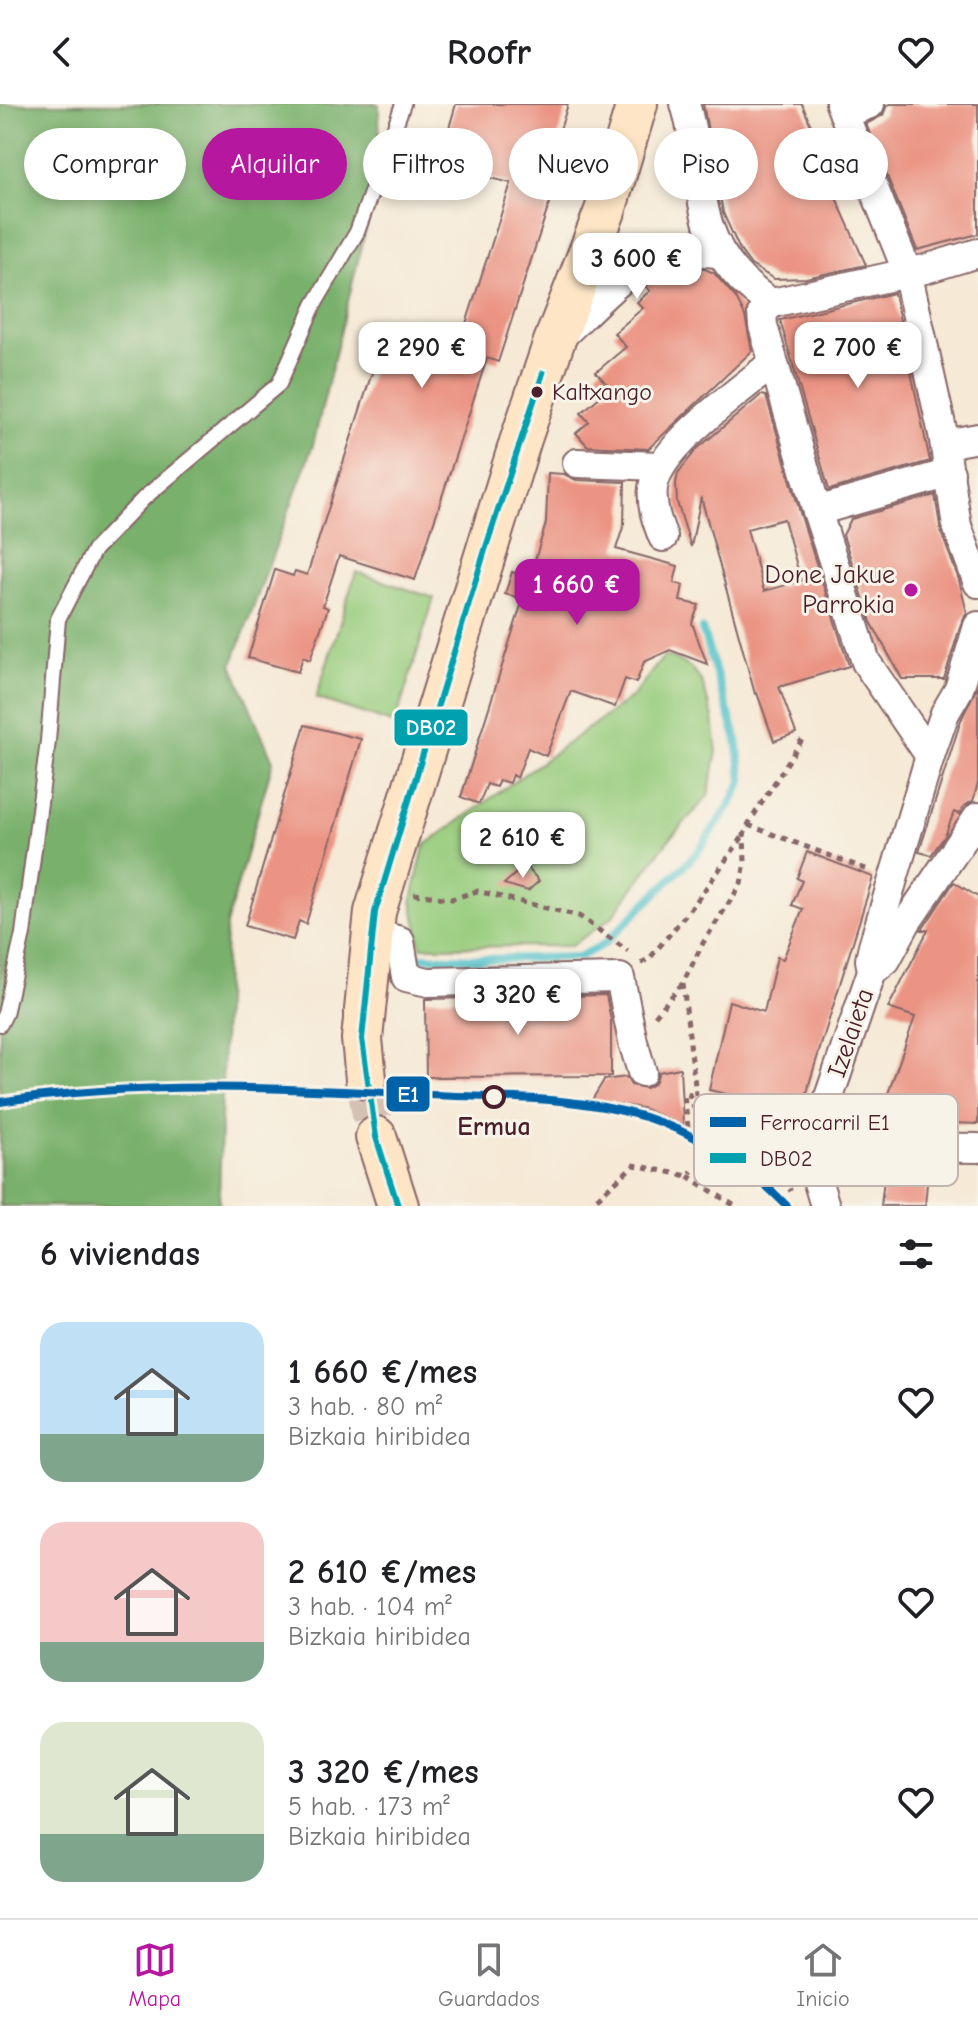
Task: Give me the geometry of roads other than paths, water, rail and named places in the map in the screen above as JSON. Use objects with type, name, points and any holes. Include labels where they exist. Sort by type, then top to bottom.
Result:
[{"type":"street","points":[[366,1079],[362,1039],[372,933],[382,889],[548,358],[605,211],[637,104]]},
{"type":"street","points":[[685,104],[711,238],[728,265],[761,298],[772,303]]},
{"type":"street","points":[[851,107],[907,271],[945,444],[957,526],[978,583]]},
{"type":"street","points":[[548,358],[632,270],[664,253],[720,253]]},
{"type":"street","points":[[930,756],[866,662],[817,511],[773,363],[762,313],[772,303],[925,269],[978,253]]},
{"type":"street","points":[[663,537],[655,517],[653,488],[660,466],[699,425],[773,363]]},
{"type":"street","points":[[945,444],[978,438]]},
{"type":"street","points":[[577,463],[660,466]]},
{"type":"street","points":[[817,511],[950,473]]},
{"type":"street","points":[[978,626],[965,673],[945,713],[930,756],[873,946],[870,960],[872,971],[886,960],[899,934],[978,817]]},
{"type":"street","points":[[372,933],[400,941],[406,977],[428,982],[620,978],[642,1072]]},
{"type":"street","name":"Izelaieta","points":[[831,1094],[872,971]]},
{"type":"street","points":[[376,1137],[398,1206]]},
{"type":"street","points":[[958,1148],[978,1148]]},
{"type":"lane","points":[[0,1024],[23,934],[48,741],[58,619],[94,550],[144,498],[279,384],[314,305],[357,232],[403,104]]},
{"type":"waterway","points":[[413,957],[579,957],[604,944],[697,853],[730,805],[742,781],[737,740],[702,629]]},
{"type":"tunnel","points":[[366,1079],[376,1137]]},
{"type":"rail line","name":"E1","points":[[0,1102],[160,1088],[322,1090],[510,1098],[619,1110],[665,1124],[694,1137]]},
{"type":"rail line","name":"E1","points":[[766,1186],[787,1206]]},
{"type":"place","name":"Kaltxango","points":[[537,392]]},
{"type":"place","name":"Done Jakue Parrokia","points":[[911,590]]},
{"type":"place","name":"Ermua","points":[[494,1097]]}]
